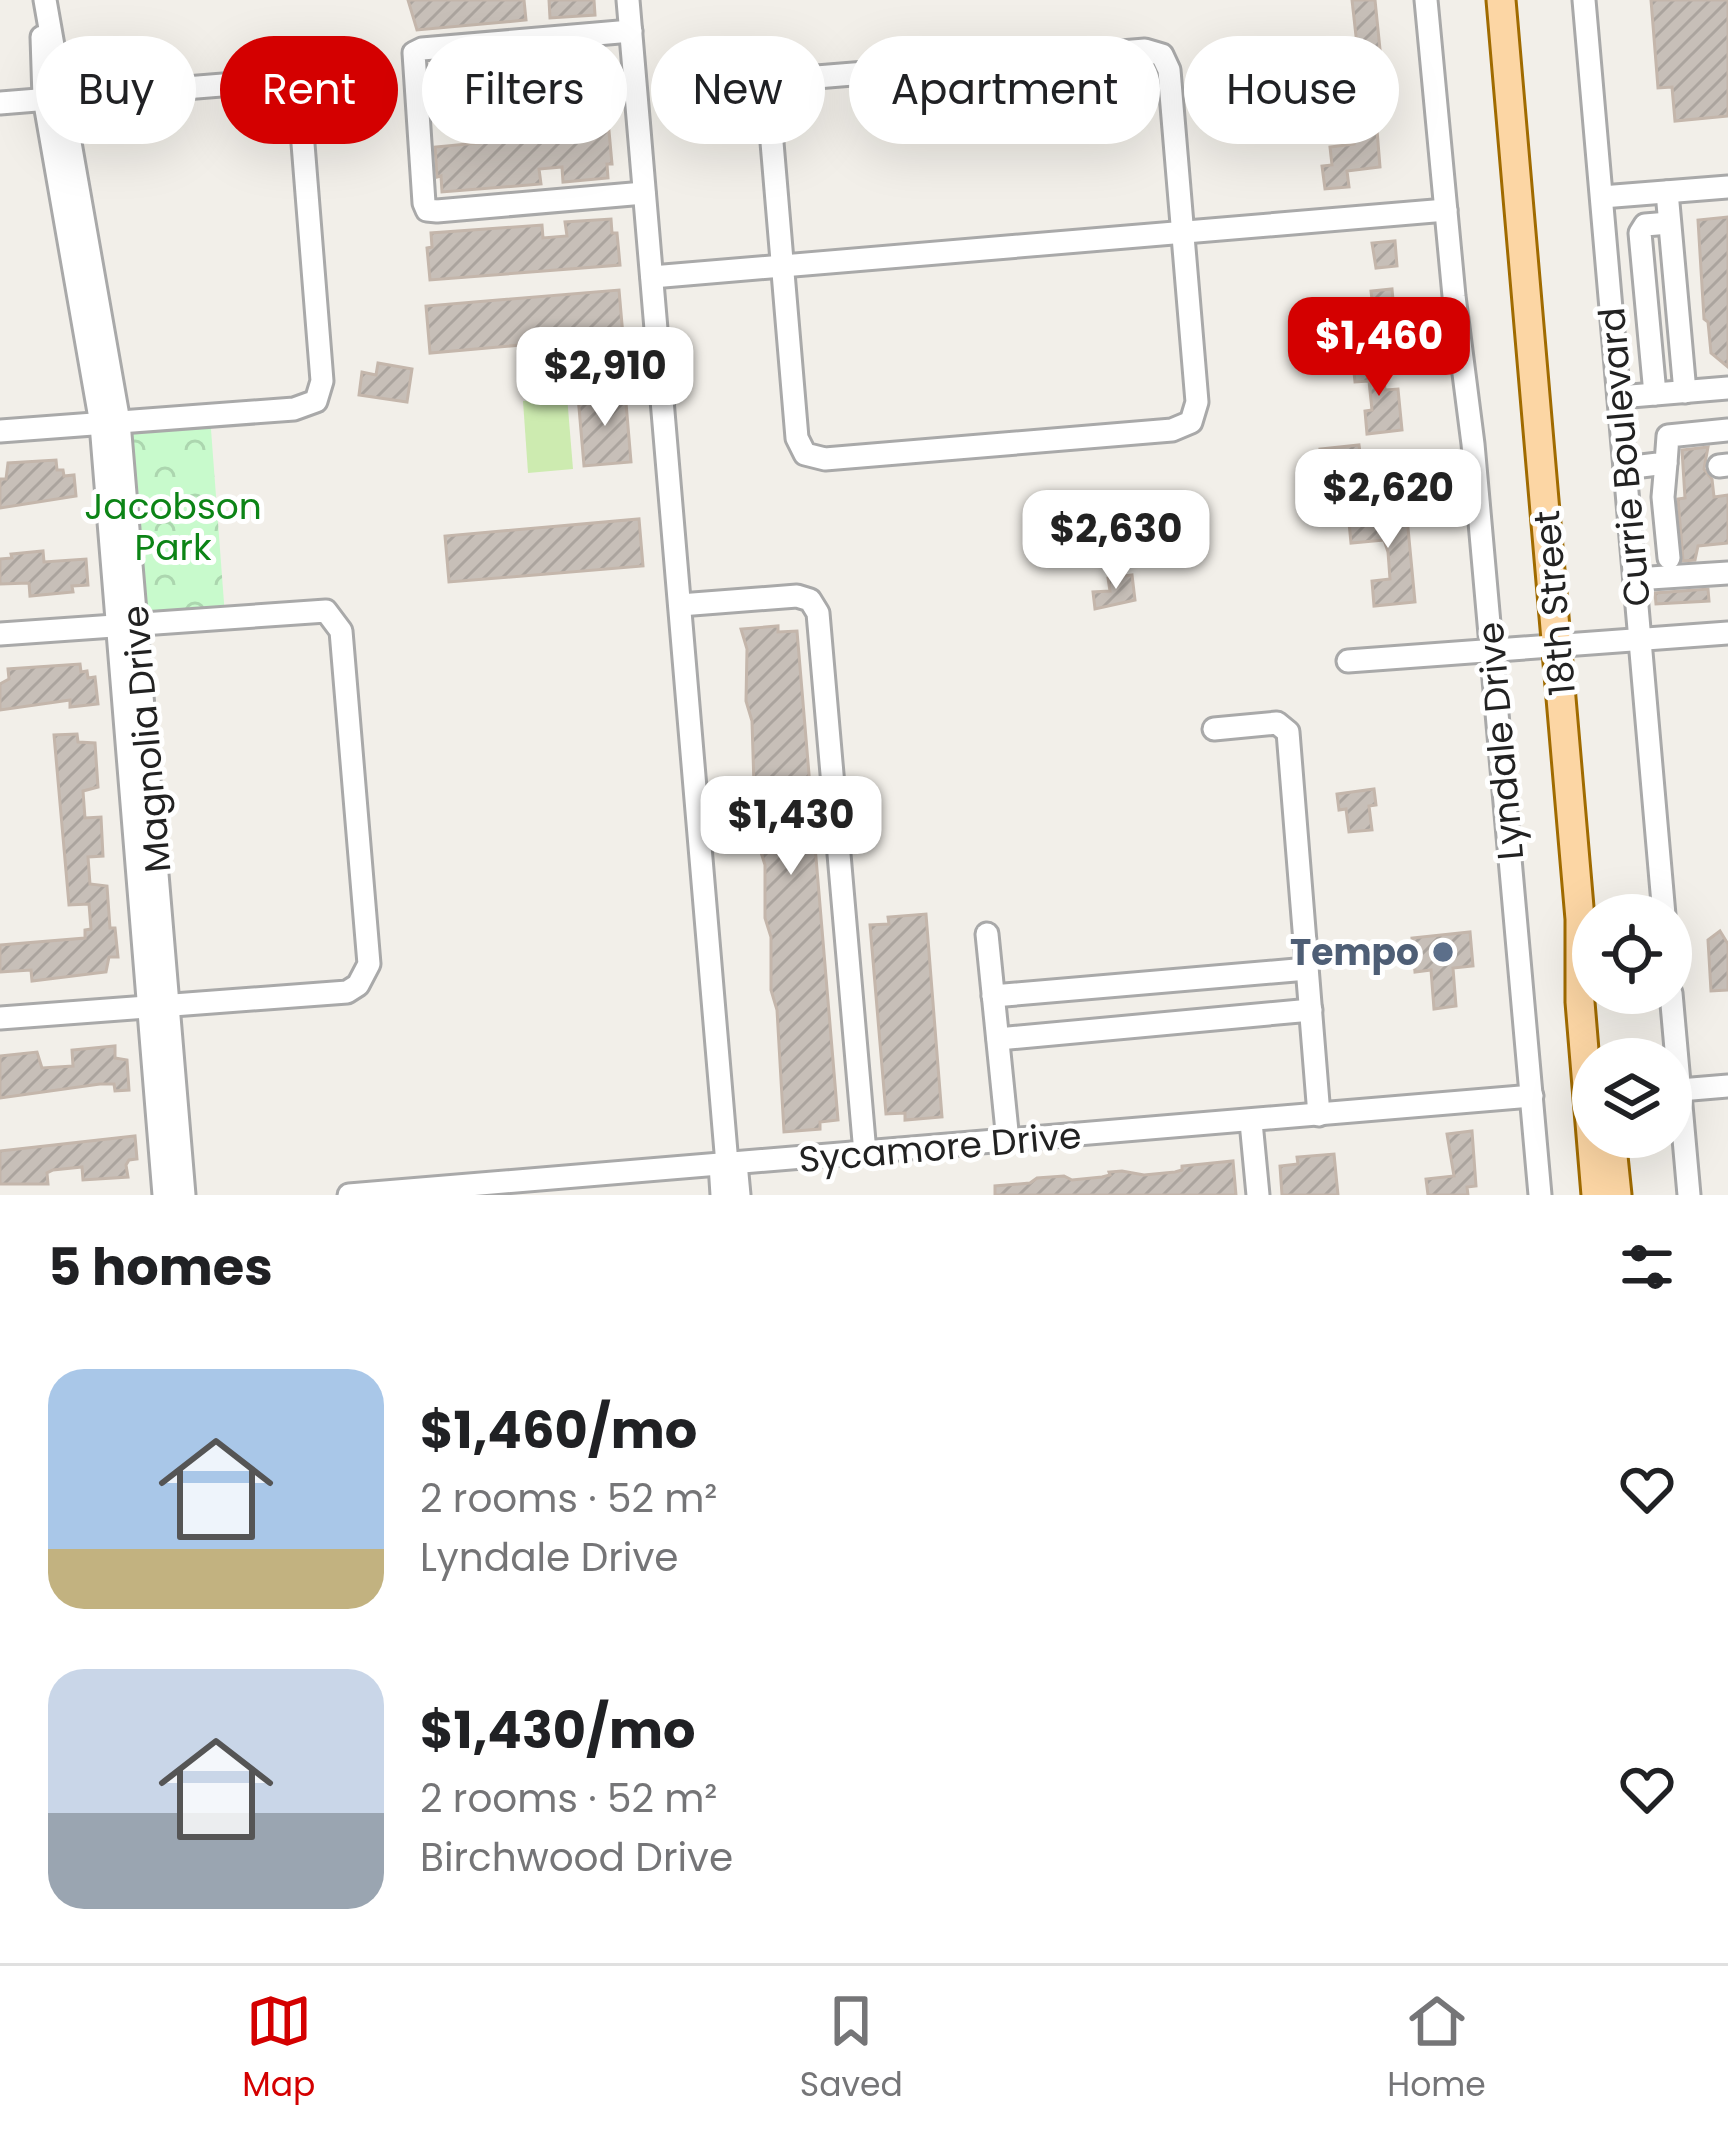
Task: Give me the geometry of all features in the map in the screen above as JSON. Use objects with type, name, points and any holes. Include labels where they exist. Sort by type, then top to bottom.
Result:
[{"type":"main road","name":"18th Street","points":[[1501,0],[1578,894]]},
{"type":"main road","name":"18th Street","points":[[1581,1014],[1596,1195]]},
{"type":"main road","points":[[1613,1158],[1617,1195]]},
{"type":"street","name":"Magnolia Drive","points":[[43,0],[47,36]]},
{"type":"street","points":[[628,0],[728,1164],[739,1195]]},
{"type":"street","name":"Lyndale Drive","points":[[1426,0],[1473,443],[1540,1195]]},
{"type":"street","name":"Currie Boulevard","points":[[1584,0],[1662,894]]},
{"type":"street","points":[[631,31],[422,49],[412,56],[425,208],[437,211],[644,193]]},
{"type":"street","points":[[1157,52],[1169,70],[1183,232],[1197,402],[1191,422],[1172,430],[811,458],[802,451],[797,438],[770,96],[784,80],[1157,52]]},
{"type":"street","points":[[0,431],[294,409],[316,401],[322,381],[299,94],[286,83],[196,87]]},
{"type":"street","points":[[0,103],[36,99]]},
{"type":"street","name":"Magnolia Drive","points":[[62,144],[110,423],[158,1006],[164,1195]]},
{"type":"street","points":[[1602,197],[1728,187]]},
{"type":"street","points":[[1667,191],[1685,392]]},
{"type":"street","points":[[652,277],[1446,210]]},
{"type":"street","points":[[1655,394],[1640,233],[1645,225],[1669,223]]},
{"type":"street","points":[[1619,398],[1728,388]]},
{"type":"street","points":[[1670,558],[1664,497],[1668,436],[1728,430]]},
{"type":"street","points":[[1625,468],[1666,463]]},
{"type":"street","points":[[1635,579],[1728,573]]},
{"type":"street","points":[[680,605],[797,596],[810,600],[818,613],[865,1153]]},
{"type":"street","points":[[0,634],[326,611],[340,631],[343,655],[369,964],[365,976],[346,992],[0,1018]]},
{"type":"street","points":[[1348,662],[1728,632]]},
{"type":"street","points":[[1214,729],[1277,723],[1288,732],[1319,1115]]},
{"type":"street","points":[[987,934],[1007,1141]]},
{"type":"street","points":[[993,996],[1307,969]]},
{"type":"street","name":"Magnolia Drive","points":[[158,1006],[184,1195]]},
{"type":"street","points":[[998,1039],[1310,1010]]},
{"type":"street","points":[[1692,1089],[1728,1086]]},
{"type":"street","name":"Sycamore Drive","points":[[349,1195],[1532,1096]]},
{"type":"street","points":[[1251,1122],[1258,1195]]},
{"type":"street","points":[[1685,1158],[1689,1195]]},
{"type":"street","points":[[722,1195],[728,1164]]},
{"type":"green space","points":[[567,396],[573,469],[528,473],[523,401]]},
{"type":"green space","name":"Jacobson Park","points":[[210,416],[225,616],[136,622],[119,422]]},
{"type":"building","points":[[408,0],[524,0],[526,20],[417,30]]},
{"type":"building","points":[[549,0],[594,0],[595,15],[550,18]]},
{"type":"building","points":[[1352,0],[1375,0],[1379,36],[1356,36]]},
{"type":"building","points":[[1651,0],[1728,0],[1728,116],[1675,121],[1672,87],[1658,88]]},
{"type":"building","points":[[610,144],[612,164],[607,164],[608,178],[563,182],[562,167],[539,169],[541,184],[442,192],[435,147]]},
{"type":"building","points":[[1378,144],[1380,167],[1347,171],[1349,187],[1325,189],[1322,166],[1332,165],[1330,147]]},
{"type":"building","points":[[1728,217],[1728,367],[1711,353],[1704,319],[1698,220]]},
{"type":"building","points":[[611,219],[620,265],[430,280],[427,248],[432,247],[431,233],[542,225],[543,238],[567,236],[565,222]]},
{"type":"building","points":[[1395,241],[1397,266],[1376,268],[1372,243]]},
{"type":"building","points":[[1392,289],[1395,322],[1375,324],[1371,291]]},
{"type":"building","points":[[619,290],[623,336],[430,353],[426,306]]},
{"type":"building","points":[[1382,360],[1385,390],[1398,389],[1402,430],[1367,434],[1365,411],[1372,410],[1369,381],[1355,382],[1353,363]]},
{"type":"building","points":[[378,363],[412,369],[407,402],[359,395],[362,372],[376,375]]},
{"type":"building","points":[[625,391],[631,462],[584,466],[578,396]]},
{"type":"building","points":[[1359,445],[1362,469],[1322,473],[1320,449]]},
{"type":"building","points":[[1708,447],[1704,469],[1712,479],[1714,497],[1728,495],[1728,543],[1698,546],[1695,560],[1683,561],[1678,499],[1685,498],[1682,450]]},
{"type":"building","points":[[56,460],[64,476],[74,475],[76,496],[0,508],[0,479],[6,479],[8,463]]},
{"type":"building","points":[[1406,507],[1415,602],[1374,606],[1372,581],[1390,579],[1388,552],[1384,540],[1351,543],[1348,512]]},
{"type":"building","points":[[639,519],[643,566],[449,582],[445,536]]},
{"type":"building","points":[[43,551],[44,562],[86,559],[88,585],[72,586],[73,592],[30,596],[29,583],[0,584],[0,559]]},
{"type":"building","points":[[1132,575],[1135,600],[1095,609],[1093,592],[1110,591],[1108,578]]},
{"type":"building","points":[[1708,589],[1709,601],[1656,604],[1655,593]]},
{"type":"building","points":[[778,626],[778,632],[797,631],[838,1120],[820,1122],[820,1129],[784,1132],[771,937],[765,918],[765,865],[759,846],[759,793],[754,786],[752,721],[746,701],[747,649],[741,629]]},
{"type":"building","points":[[80,664],[81,672],[95,677],[98,704],[70,707],[70,700],[0,710],[0,684],[9,679],[8,669]]},
{"type":"building","points":[[77,734],[78,742],[95,743],[98,787],[83,791],[85,818],[101,817],[103,856],[88,857],[90,884],[107,886],[118,957],[109,957],[106,972],[32,981],[31,970],[0,972],[0,945],[85,938],[85,930],[91,929],[89,904],[69,905],[54,735]]},
{"type":"building","points":[[1374,789],[1376,805],[1369,806],[1372,830],[1349,832],[1346,809],[1339,810],[1337,794]]},
{"type":"building","points":[[926,914],[942,1117],[905,1120],[905,1113],[886,1114],[870,925],[889,924],[888,917]]},
{"type":"building","points":[[1720,931],[1728,944],[1728,990],[1711,991],[1708,940]]},
{"type":"building","name":"Tempo","points":[[1470,932],[1473,966],[1453,968],[1456,1006],[1434,1009],[1431,970],[1415,972],[1412,938]]},
{"type":"building","points":[[115,1046],[115,1058],[127,1060],[129,1090],[115,1091],[114,1084],[100,1084],[0,1098],[0,1056],[37,1052],[42,1068],[73,1066],[72,1050]]},
{"type":"building","points":[[1472,1131],[1476,1186],[1467,1187],[1468,1195],[1428,1195],[1426,1179],[1454,1176],[1447,1134]]},
{"type":"building","points":[[135,1136],[137,1159],[126,1165],[128,1177],[83,1180],[82,1167],[47,1173],[48,1184],[0,1184],[0,1151]]},
{"type":"building","points":[[1334,1154],[1338,1195],[1282,1195],[1280,1166],[1298,1164],[1297,1157]]},
{"type":"building","points":[[1233,1161],[1236,1195],[995,1195],[995,1186],[1030,1183],[1037,1178],[1072,1180],[1122,1171],[1144,1175]]},
{"type":"place","name":"Tempo","points":[[1443,952]]}]
